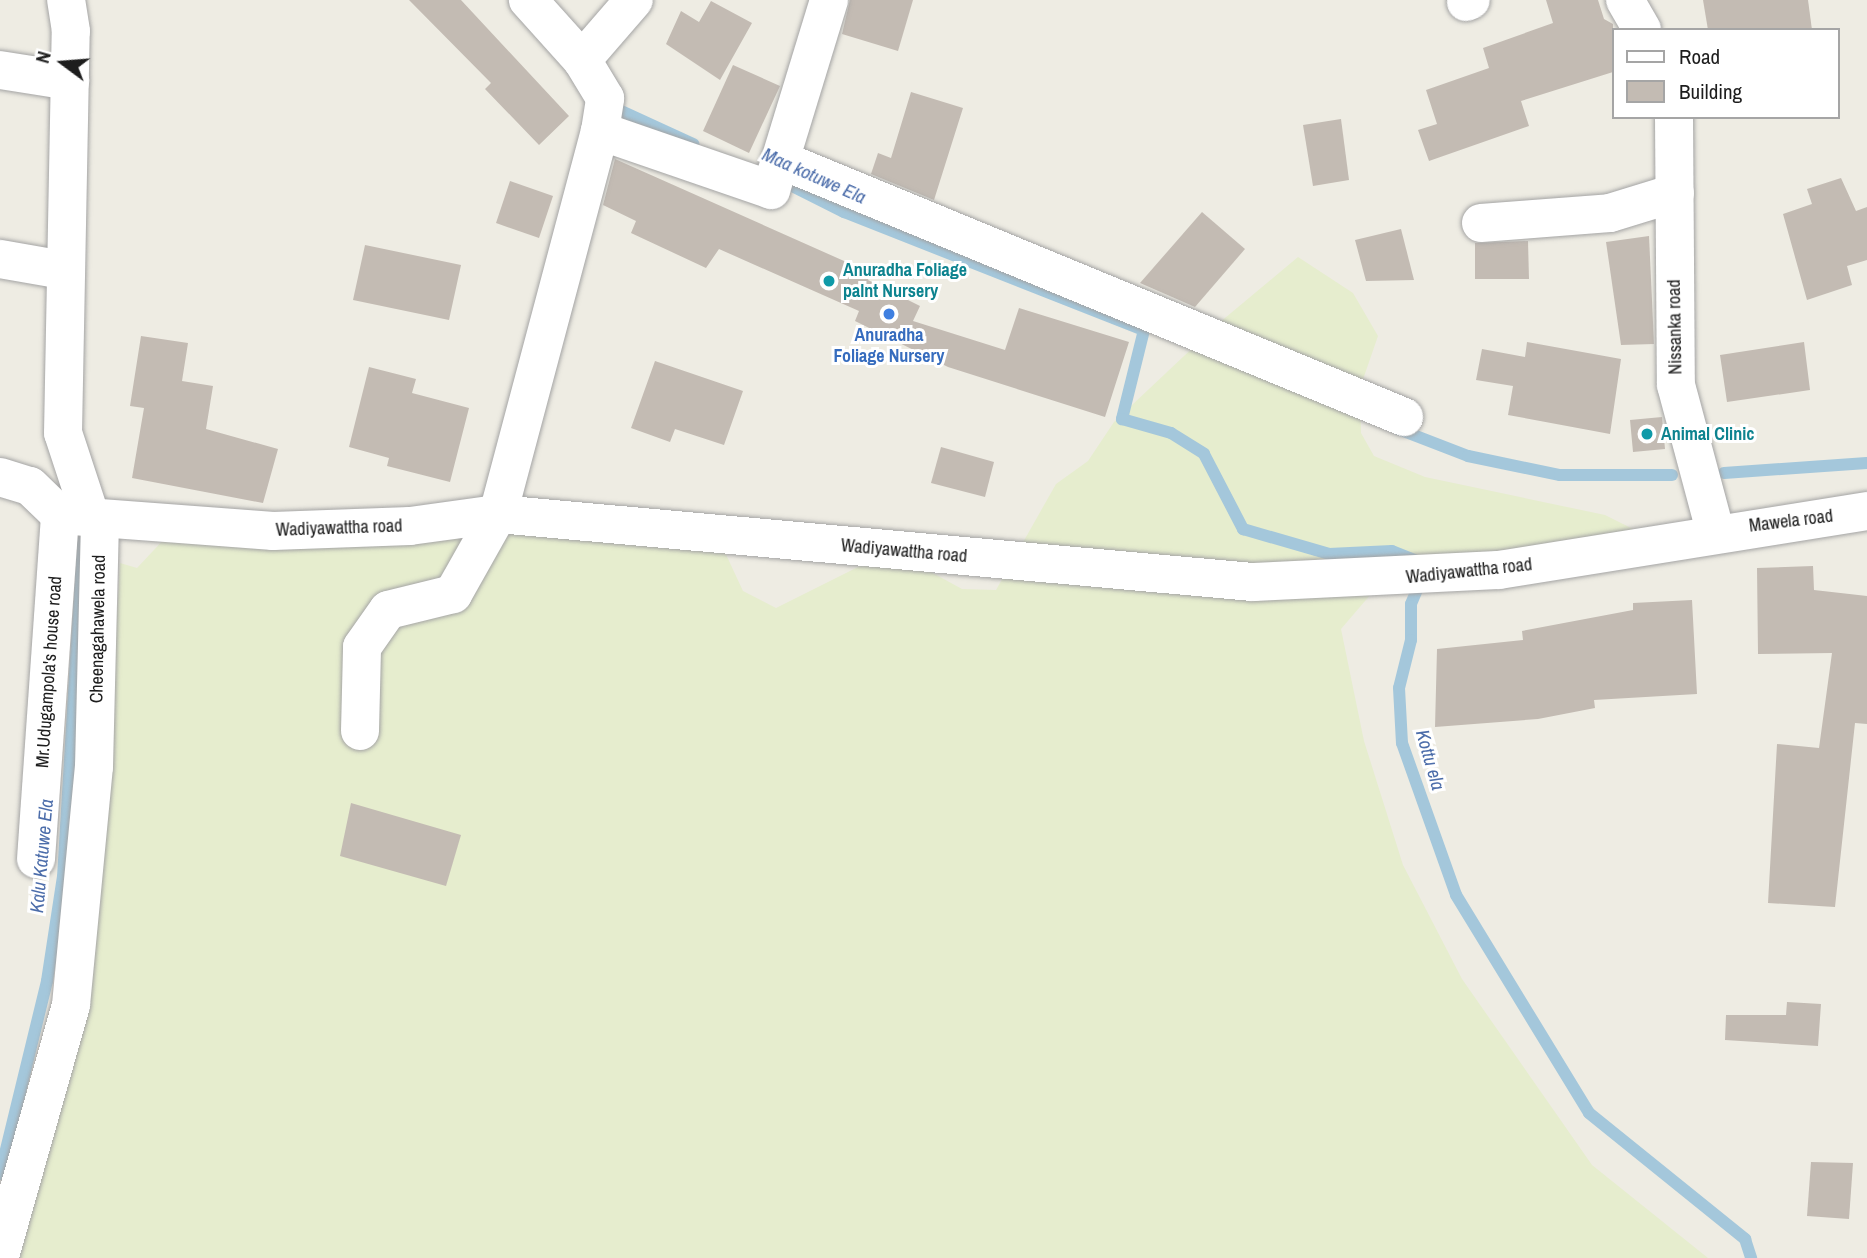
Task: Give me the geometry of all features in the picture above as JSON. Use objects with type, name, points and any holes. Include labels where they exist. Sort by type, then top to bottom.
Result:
[{"type":"street","name":"Cheenagahawela road","points":[[0,1256],[71,1005],[87,884],[100,527],[75,515],[63,433],[63,270],[70,81],[66,0]]},
{"type":"street","points":[[360,731],[362,647],[388,610],[453,594],[498,514],[602,113],[582,60],[528,0]]},
{"type":"street","points":[[582,60],[634,0]]},
{"type":"street","points":[[777,174],[829,0]]},
{"type":"street","points":[[1625,0],[1641,28]]},
{"type":"street","points":[[0,70],[70,81]]},
{"type":"street","points":[[602,113],[777,174],[1404,417]]},
{"type":"street","name":"Nissanka road","points":[[1674,119],[1676,385],[1715,531]]},
{"type":"street","points":[[1481,223],[1610,213],[1675,193]]},
{"type":"street","points":[[0,259],[63,270]]},
{"type":"street","points":[[0,477],[30,486],[75,515]]},
{"type":"street","name":"Mawela road","points":[[1715,531],[1867,511]]},
{"type":"street","name":"Wadiyawattha road","points":[[75,515],[273,531],[410,526],[498,514],[1253,582],[1422,577],[1499,570],[1715,531]]},
{"type":"street","name":"Mr.Udugampola's house road","points":[[36,859],[75,515]]},
{"type":"green space","points":[[1298,257],[1353,293],[1378,336],[1360,388],[1361,433],[1374,456],[1425,477],[1605,515],[1635,530],[1377,587],[1341,629],[1364,741],[1403,865],[1462,979],[1592,1165],[1708,1258],[20,1258],[100,909],[120,563],[137,568],[168,535],[539,528],[723,548],[743,591],[776,608],[866,563],[920,566],[962,589],[996,590],[1056,484],[1088,461],[1114,422],[1219,323]]},
{"type":"building","points":[[409,0],[461,0],[569,116],[539,145],[485,89],[491,83]]},
{"type":"building","points":[[850,0],[913,0],[898,51],[842,34]]},
{"type":"building","points":[[1546,0],[1598,0],[1604,19],[1613,24],[1612,72],[1521,101],[1529,126],[1429,161],[1418,130],[1437,124],[1426,90],[1489,68],[1483,48],[1553,23]]},
{"type":"building","points":[[1703,0],[1808,0],[1812,28],[1708,28]]},
{"type":"building","points":[[711,1],[752,23],[720,80],[666,44],[681,11],[699,22]]},
{"type":"building","points":[[733,65],[780,86],[749,153],[703,131]]},
{"type":"building","points":[[911,92],[963,108],[934,200],[871,174],[878,153],[891,158]]},
{"type":"building","points":[[1341,119],[1349,180],[1313,186],[1303,125]]},
{"type":"building","points":[[615,159],[871,273],[868,280],[920,306],[913,321],[1005,350],[1019,308],[1129,342],[1105,417],[948,367],[855,321],[859,311],[719,249],[706,268],[631,233],[636,221],[603,205]]},
{"type":"building","points":[[1841,178],[1856,211],[1867,207],[1867,260],[1847,266],[1852,285],[1807,300],[1783,214],[1812,204],[1807,189]]},
{"type":"building","points":[[510,181],[553,196],[539,238],[496,223]]},
{"type":"building","points":[[1202,212],[1245,249],[1195,307],[1140,283]]},
{"type":"building","points":[[1401,229],[1414,280],[1366,281],[1355,240]]},
{"type":"building","points":[[1649,236],[1654,344],[1621,345],[1606,242]]},
{"type":"building","points":[[1528,241],[1529,279],[1475,279],[1475,243]]},
{"type":"building","points":[[365,245],[461,265],[449,320],[353,300]]},
{"type":"building","points":[[141,336],[188,343],[182,381],[213,386],[206,429],[278,449],[263,503],[132,478],[144,408],[130,406]]},
{"type":"building","points":[[1527,342],[1621,359],[1610,434],[1508,415],[1513,386],[1476,380],[1482,349],[1525,357]]},
{"type":"building","points":[[1804,342],[1810,390],[1727,402],[1720,355]]},
{"type":"building","points":[[655,361],[743,391],[724,445],[675,429],[670,442],[631,428]]},
{"type":"building","points":[[369,367],[416,379],[412,393],[469,408],[450,482],[387,466],[389,458],[349,447]]},
{"type":"building","name":"Animal Clinic","points":[[1662,417],[1665,449],[1633,452],[1630,420]]},
{"type":"building","points":[[941,447],[994,462],[985,497],[931,483]]},
{"type":"building","points":[[1813,566],[1814,590],[1867,596],[1867,724],[1855,723],[1835,907],[1768,903],[1777,744],[1819,748],[1832,653],[1758,654],[1757,568]]},
{"type":"building","points":[[1692,600],[1697,694],[1594,700],[1595,708],[1538,719],[1435,727],[1437,649],[1523,640],[1522,631],[1633,610],[1633,603]]},
{"type":"building","points":[[351,803],[461,835],[446,886],[340,856]]},
{"type":"building","points":[[1787,1002],[1821,1004],[1818,1046],[1725,1040],[1726,1015],[1786,1015]]},
{"type":"building","points":[[1811,1162],[1853,1163],[1849,1219],[1807,1216]]},
{"type":"waterway","name":"Maa kotuwe Ela","points":[[608,105],[693,144]]},
{"type":"waterway","name":"Maa kotuwe Ela","points":[[778,179],[844,212],[1139,328]]},
{"type":"waterway","name":"Kottu ela","points":[[1144,330],[1122,419],[1171,433],[1204,454],[1243,529],[1329,554],[1392,551],[1417,561]]},
{"type":"waterway","points":[[1398,429],[1468,456],[1560,475],[1672,475]]},
{"type":"waterway","points":[[1724,473],[1867,463]]},
{"type":"waterway","name":"Kalu Katuwe Ela","points":[[0,1174],[47,981],[63,877],[83,538]]},
{"type":"waterway","name":"Kottu ela","points":[[1422,578],[1411,604],[1411,640],[1399,688],[1402,743],[1456,895],[1589,1113],[1745,1239],[1751,1258]]},
{"type":"place","name":"Anuradha Foliage palnt Nursery","points":[[829,281]]},
{"type":"place","name":"Anuradha Foliage Nursery","points":[[889,314]]},
{"type":"place","name":"Animal Clinic","points":[[1647,434]]}]
